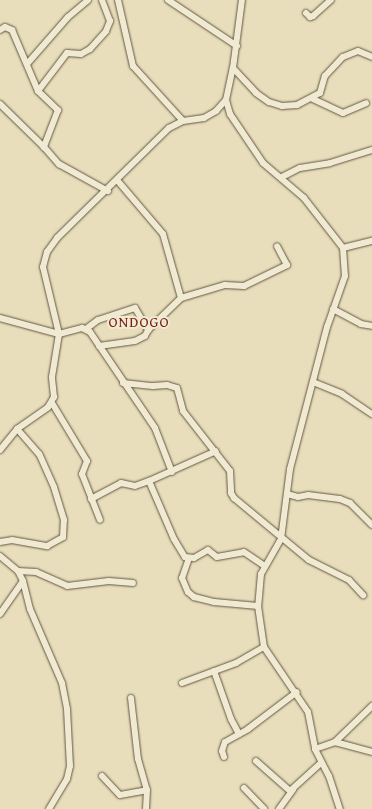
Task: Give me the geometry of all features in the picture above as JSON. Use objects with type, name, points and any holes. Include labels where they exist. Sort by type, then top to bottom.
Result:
[{"type":"street","points":[[27,64],[68,17],[88,0]]},
{"type":"street","points":[[38,91],[67,53],[81,54],[90,49],[106,31],[110,21],[102,0]]},
{"type":"street","points":[[118,0],[133,66],[183,121]]},
{"type":"street","points":[[168,0],[237,46]]},
{"type":"street","points":[[242,0],[237,46],[226,100],[230,114],[263,162],[282,177],[304,198],[343,248],[346,266],[345,276],[313,382],[290,469],[281,539],[265,566],[259,586],[258,606],[264,647],[297,692],[311,718],[315,749],[329,776],[340,809]]},
{"type":"street","points":[[306,13],[310,17],[313,16],[331,0]]},
{"type":"street","points":[[0,30],[5,28],[12,30],[38,91],[58,110],[44,147]]},
{"type":"street","points":[[233,68],[256,93],[269,102],[282,106],[297,105],[312,99],[320,93],[325,76],[343,57],[358,51],[372,57]]},
{"type":"street","points":[[312,99],[343,113],[366,103]]},
{"type":"street","points":[[0,450],[17,429],[52,403],[54,397],[52,377],[59,334],[43,267],[47,252],[57,238],[108,191],[169,128],[183,121],[204,118],[216,111],[226,100]]},
{"type":"street","points":[[0,104],[44,147],[59,164],[108,191]]},
{"type":"street","points":[[282,177],[300,168],[330,163],[372,150]]},
{"type":"street","points":[[118,180],[163,234],[181,298]]},
{"type":"street","points":[[343,248],[372,241]]},
{"type":"street","points":[[99,346],[135,341],[145,336],[148,330],[181,298],[225,285],[244,286],[287,265],[277,246]]},
{"type":"street","points":[[0,318],[59,334],[69,329],[86,329],[98,320],[135,308],[148,330]]},
{"type":"street","points":[[334,309],[361,324],[372,326]]},
{"type":"street","points":[[86,329],[155,428],[172,472]]},
{"type":"street","points":[[313,382],[342,394],[372,414]]},
{"type":"street","points":[[123,383],[153,386],[167,384],[177,388],[183,412],[216,451],[230,471],[231,493],[234,498],[281,539],[309,560],[349,580],[363,595]]},
{"type":"street","points":[[52,403],[87,460],[87,466],[82,474],[100,520]]},
{"type":"street","points":[[0,542],[12,540],[47,546],[63,537],[64,520],[54,487],[39,454],[17,429]]},
{"type":"street","points":[[91,499],[121,483],[135,486],[172,472],[216,451]]},
{"type":"street","points":[[149,481],[174,539],[181,552],[189,558]]},
{"type":"street","points":[[287,494],[298,497],[308,495],[340,499],[361,513],[372,525]]},
{"type":"street","points":[[258,606],[214,602],[194,597],[188,592],[182,578],[189,558],[208,550],[217,557],[244,552],[265,566]]},
{"type":"street","points":[[0,556],[18,571],[23,581],[30,609],[62,683],[67,709],[70,766],[67,779],[49,809]]},
{"type":"street","points":[[18,571],[36,572],[67,586],[109,581],[133,583]]},
{"type":"street","points":[[0,614],[23,581]]},
{"type":"street","points":[[182,683],[236,664],[264,647]]},
{"type":"street","points":[[214,671],[231,719],[239,734]]},
{"type":"street","points":[[224,757],[222,751],[226,742],[297,692]]},
{"type":"street","points":[[131,698],[138,759],[147,790],[146,809]]},
{"type":"street","points":[[315,749],[334,742],[372,706]]},
{"type":"street","points":[[334,742],[372,752]]},
{"type":"street","points":[[256,761],[287,789],[293,790]]},
{"type":"street","points":[[279,809],[293,790],[321,763]]},
{"type":"street","points":[[102,776],[120,795],[147,790]]},
{"type":"street","points":[[244,788],[264,809]]},
{"type":"district","name":"ONDOGO","points":[[139,322]]}]
